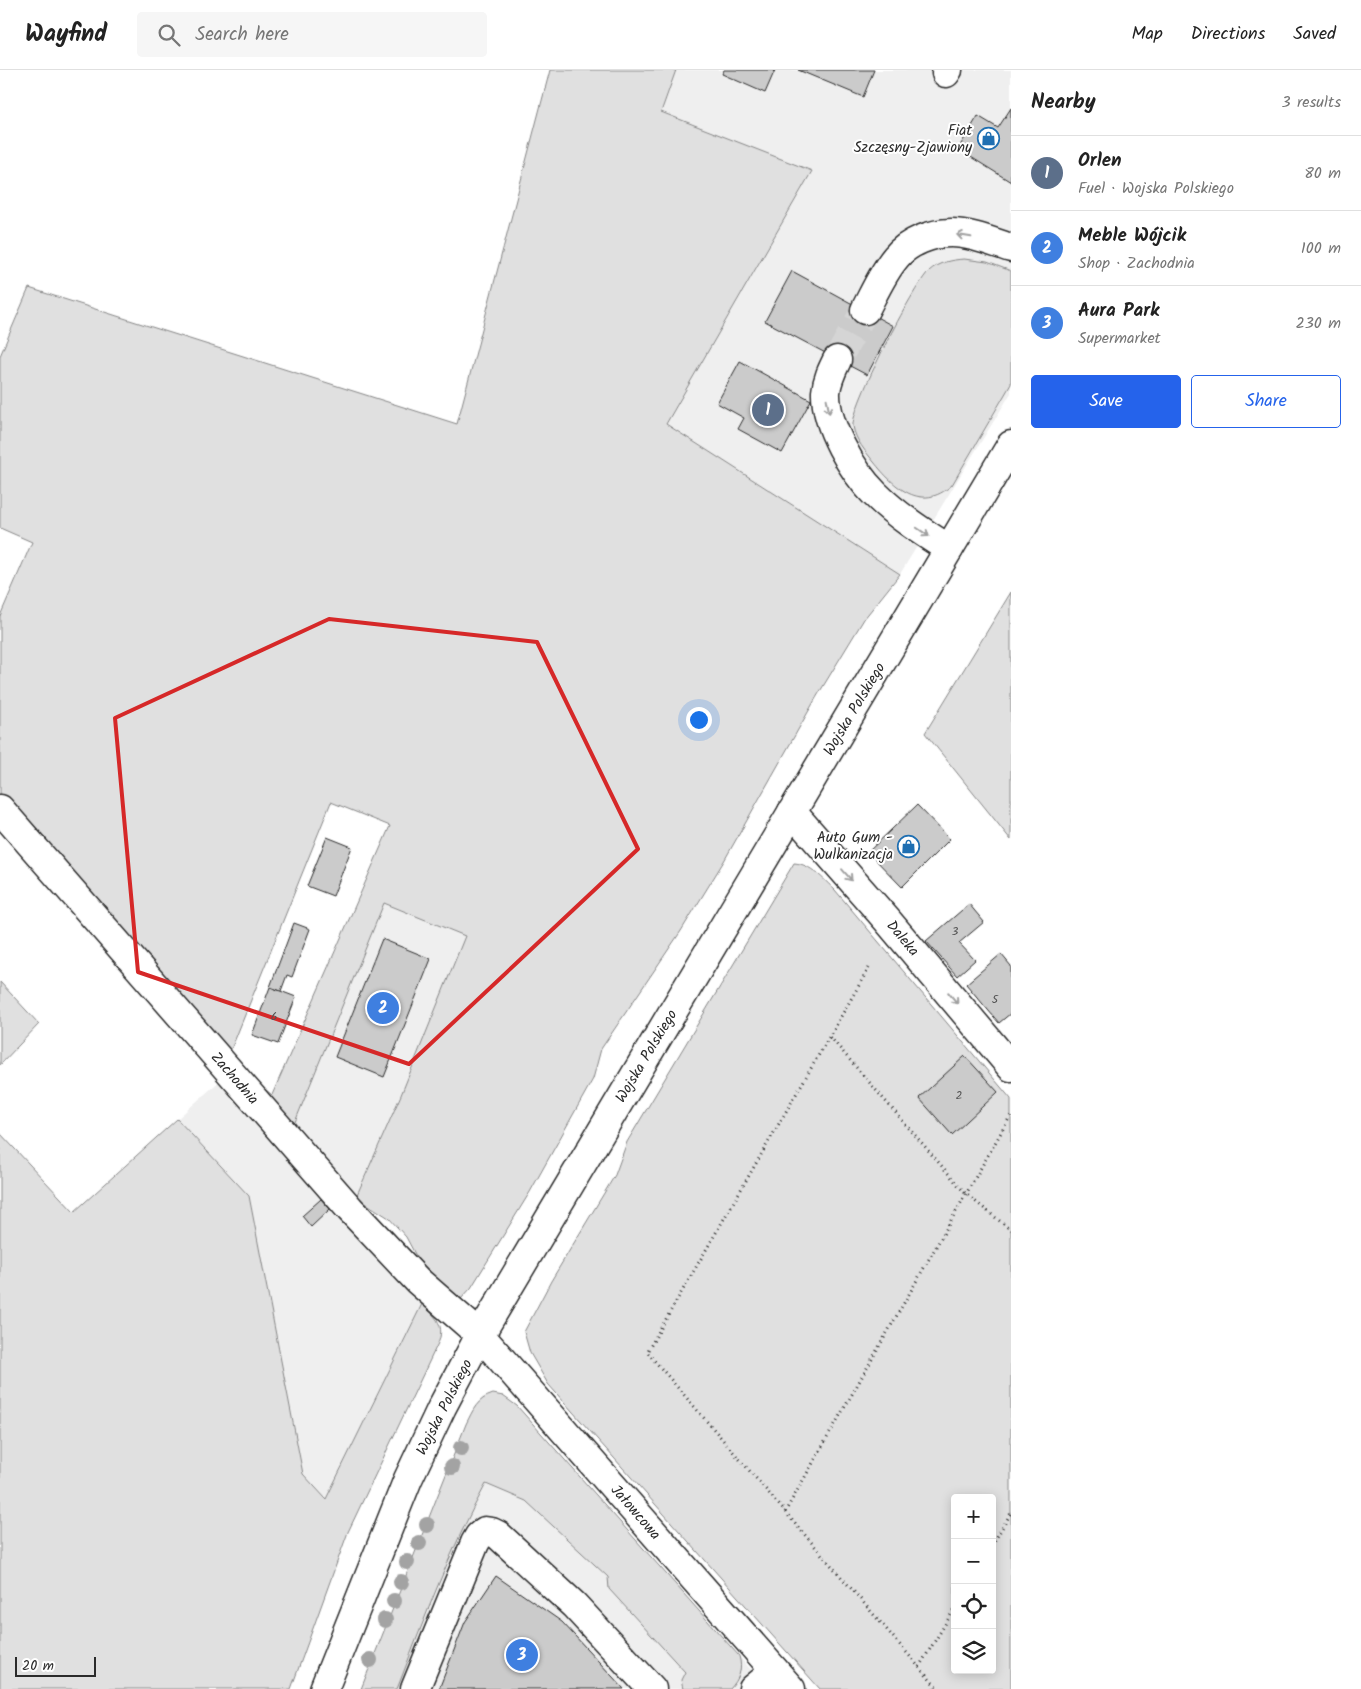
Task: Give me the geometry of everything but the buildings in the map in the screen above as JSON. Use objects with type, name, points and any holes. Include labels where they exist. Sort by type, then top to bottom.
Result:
[{"type":"street","points":[[864,310],[895,257],[903,249],[915,242],[928,237],[951,233],[980,238],[1011,248]]},
{"type":"street","points":[[837,360],[830,373],[828,405],[833,427],[850,461],[875,494],[899,515],[949,549]]},
{"type":"street","name":"Wojska Polskiego","points":[[324,1689],[408,1478],[442,1407],[480,1335],[1011,445]]},
{"type":"street","name":"Zachodnia","points":[[0,809],[350,1209],[418,1280],[480,1335]]},
{"type":"street","name":"Daleka","points":[[792,812],[887,920],[1011,1067]]},
{"type":"street","name":"Jałowcowa","points":[[480,1335],[783,1680]]},
{"type":"street","points":[[415,1689],[475,1543],[479,1536],[486,1531],[498,1535],[574,1605],[652,1689]]},
{"type":"street","points":[[754,1689],[783,1680]]},
{"type":"path","points":[[869,968],[647,1352],[938,1689]]},
{"type":"path","points":[[830,1037],[966,1194],[1011,1230]]},
{"type":"path","points":[[785,1512],[1011,1115]]},
{"type":"path","points":[[996,1539],[1011,1513]]},
{"type":"path","points":[[919,1667],[951,1615]]},
{"type":"highlighted area","points":[[329,619],[537,642],[638,849],[409,1064],[138,972],[115,718]]},
{"type":"shaded area","points":[[550,70],[676,70],[661,112],[812,171],[666,424],[900,574],[864,619],[816,698],[724,861],[681,931],[601,1049],[593,1079],[530,1192],[471,1288],[461,1299],[425,1273],[406,1237],[389,1218],[356,1197],[401,1095],[465,936],[384,903],[293,1127],[228,1057],[0,796],[0,616],[32,542],[0,528],[0,356],[29,288],[457,424]],"holes":[[[331,802],[390,826],[272,1095],[228,1057]]]},
{"type":"shaded area","points":[[676,70],[1011,70],[1011,393],[900,574],[666,424],[812,171],[661,112]]},
{"type":"shaded area","points":[[964,259],[987,262],[1011,271],[1011,384],[952,485],[941,493],[930,497],[919,497],[899,488],[868,454],[858,441],[854,431],[855,414],[884,347],[921,281],[937,265]]},
{"type":"shaded area","points":[[1011,592],[1011,840],[925,733]]},
{"type":"shaded area","points":[[794,863],[811,869],[835,890],[1011,1099],[1011,1689],[820,1689],[548,1384],[530,1353],[524,1332],[551,1281],[615,1175],[627,1142]]},
{"type":"shaded area","points":[[384,903],[466,936],[401,1095],[356,1197],[293,1127]]},
{"type":"shaded area","points":[[0,982],[39,1024],[0,1065]]},
{"type":"shaded area","points":[[223,1078],[422,1304],[326,1499],[303,1474],[249,1196],[177,1119]]},
{"type":"shaded area","points":[[177,1119],[249,1196],[303,1474],[326,1499],[422,1304],[437,1320],[441,1329],[439,1341],[348,1532],[291,1689],[0,1689],[0,1133],[74,1212]]},
{"type":"shaded area","points":[[493,1394],[503,1396],[517,1406],[768,1689],[361,1689],[466,1424],[474,1407],[483,1397]]},
{"type":"shaded area","points":[[493,1394],[503,1396],[517,1406],[739,1656],[741,1666],[739,1674],[736,1682],[730,1689],[683,1689],[681,1680],[685,1672],[609,1589],[608,1577],[526,1501],[486,1484],[449,1559],[397,1689],[361,1689],[466,1424],[479,1402]]},
{"type":"tunnel","points":[[837,360],[865,310]]},
{"type":"place","name":"Fiat Szczęsny-Zjawiony","points":[[988,139]]},
{"type":"place","name":"Orlen","points":[[768,410]]},
{"type":"place","name":"Auto Gum - Wulkanizacja","points":[[909,846]]},
{"type":"place","name":"Meble Wójcik","points":[[383,1008]]},
{"type":"place","name":"Aura Park","points":[[522,1655]]}]
